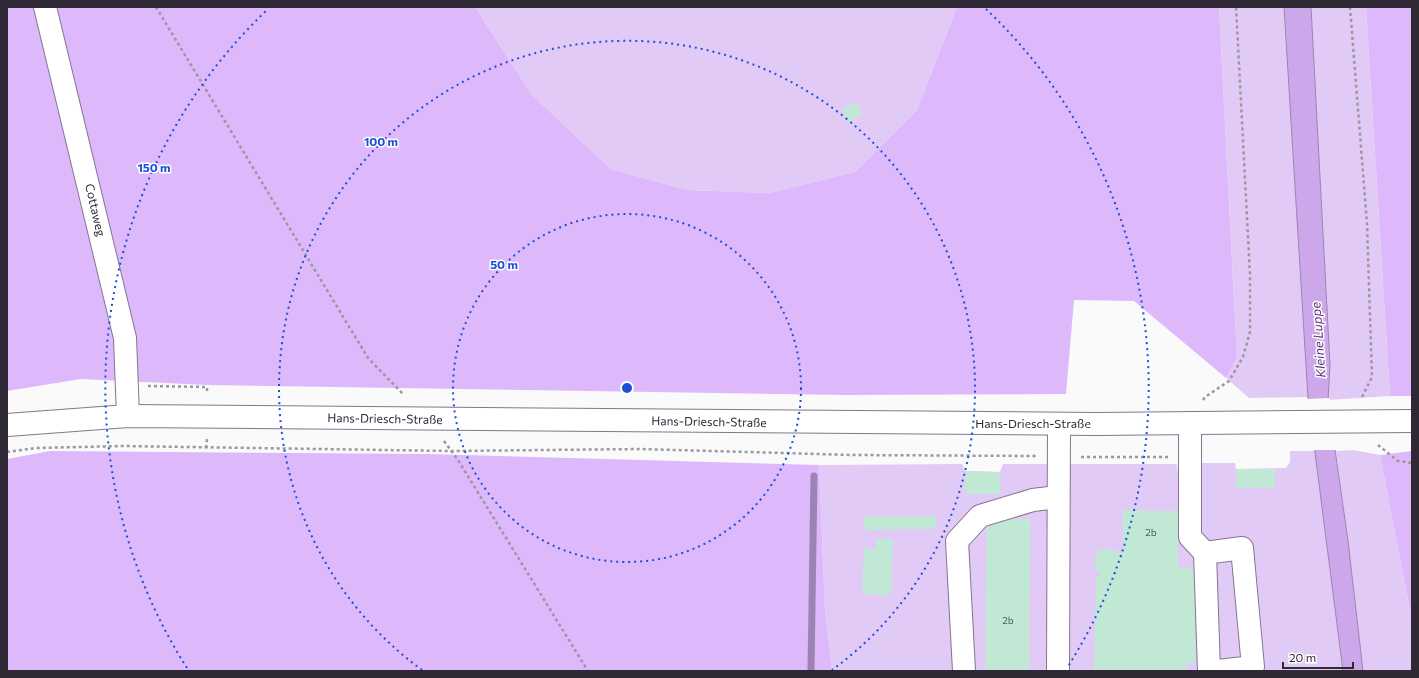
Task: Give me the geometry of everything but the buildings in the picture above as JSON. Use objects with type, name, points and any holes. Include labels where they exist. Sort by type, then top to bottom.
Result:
[{"type":"main road","name":"Cottaweg","points":[[45,7],[125,338],[128,416]]},
{"type":"main road","name":"Hans-Driesch-Straße","points":[[7,425],[128,416],[1059,424],[1412,421]]},
{"type":"main road","points":[[1190,423],[1190,537],[1205,553],[1209,671]]},
{"type":"main road","points":[[1058,671],[1059,424]]},
{"type":"main road","points":[[964,671],[958,541],[980,516],[1033,500],[1058,497]]},
{"type":"main road","points":[[1205,553],[1242,548],[1253,667],[1218,671]]},
{"type":"path","points":[[156,7],[368,358],[426,419]]},
{"type":"path","points":[[1190,423],[1205,397],[1230,381],[1243,357],[1250,332],[1250,267],[1236,7]]},
{"type":"path","points":[[1349,422],[1372,377],[1367,224],[1350,7]]},
{"type":"path","points":[[7,452],[36,448],[123,446],[451,451],[641,449],[852,455],[1190,457]]},
{"type":"path","points":[[458,460],[588,671]]},
{"type":"shaded area","points":[[7,7],[475,7],[532,95],[611,169],[687,190],[769,193],[855,172],[917,110],[957,7],[1219,7],[1237,358],[1226,378],[1134,301],[1074,300],[1066,394],[845,395],[207,385],[81,379],[7,391]]},
{"type":"shaded area","points":[[475,7],[957,7],[917,110],[855,172],[769,193],[687,190],[611,169],[532,95]]},
{"type":"shaded area","points":[[1219,7],[1284,7],[1308,397],[1249,398],[1226,378],[1237,358]]},
{"type":"shaded area","points":[[1311,7],[1366,7],[1390,396],[1328,400],[1330,365]]},
{"type":"shaded area","points":[[1366,7],[1412,7],[1412,396],[1390,396]]},
{"type":"shaded area","points":[[1353,450],[1380,455],[1412,621],[1412,671],[1363,671],[1336,451]]},
{"type":"shaded area","points":[[50,451],[426,454],[819,465],[825,609],[832,671],[7,671],[7,459]]},
{"type":"shaded area","points":[[1290,451],[1315,451],[1343,671],[832,671],[825,609],[819,465],[962,464],[965,471],[1000,472],[1003,464],[1177,464],[1178,475],[1202,474],[1202,463],[1235,463],[1236,469],[1286,468],[1290,462]]},
{"type":"shaded area","points":[[1412,451],[1412,621],[1380,455]]},
{"type":"water","name":"Kleine Luppe","points":[[1284,7],[1311,7],[1330,365],[1328,400],[1348,541],[1363,671],[1343,671],[1308,398]]},
{"type":"pier","points":[[1330,398],[1337,450],[1313,450],[1306,399]]},
{"type":"waterway","points":[[811,671],[814,476]]}]
